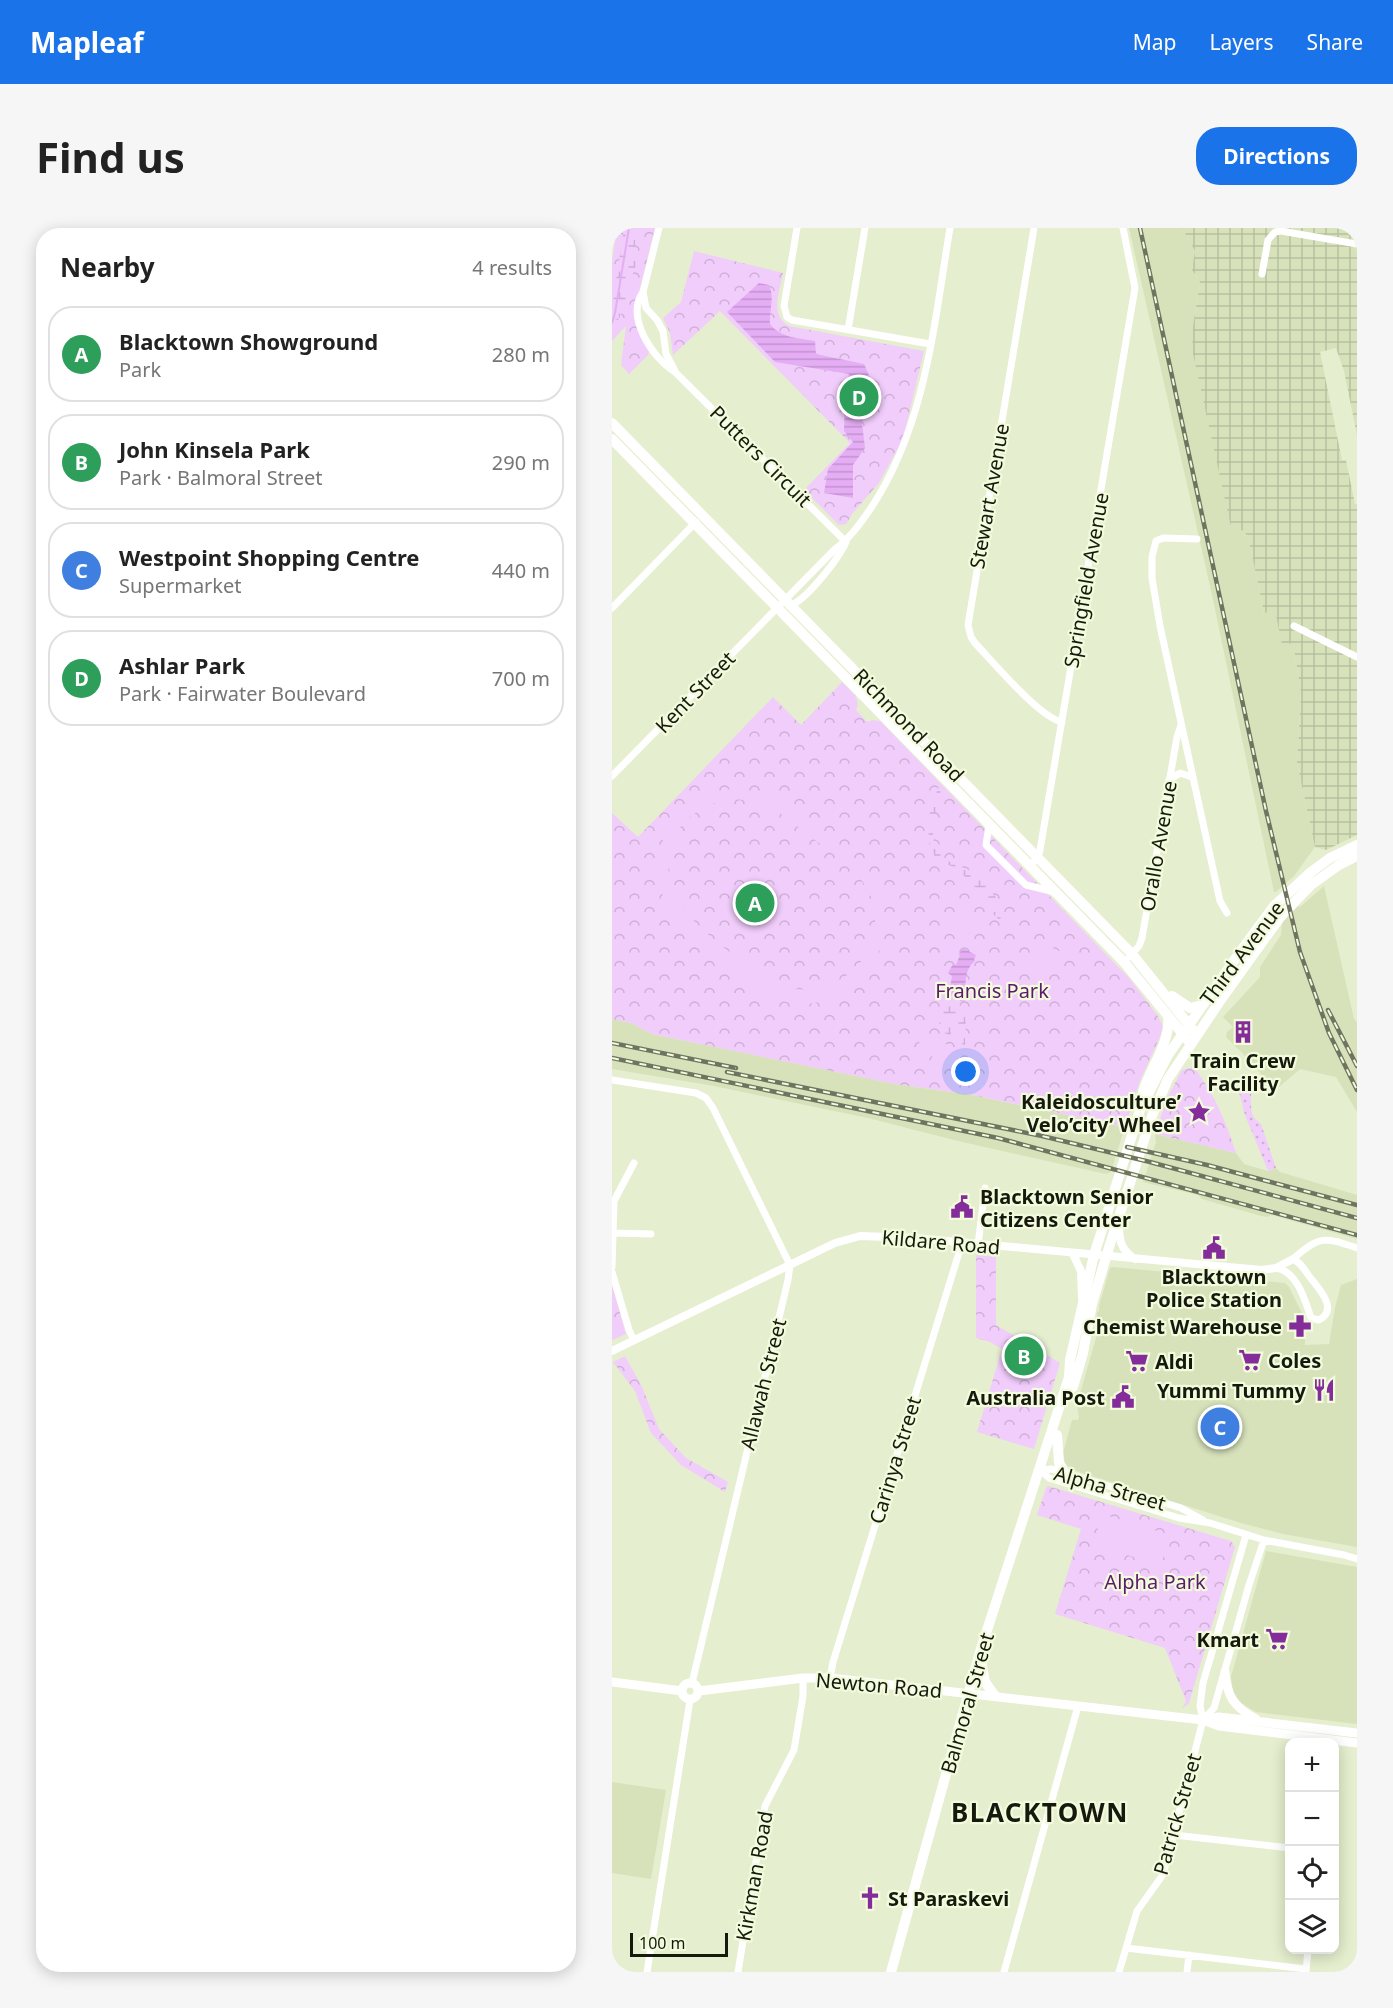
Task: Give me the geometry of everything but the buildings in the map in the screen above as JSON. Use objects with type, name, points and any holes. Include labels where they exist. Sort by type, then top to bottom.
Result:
[{"type":"main road","name":"Richmond Road","points":[[614,433],[786,604],[1034,862],[1057,892],[1124,962],[1168,1016],[1186,1029]]},
{"type":"main road","name":"Richmond Road","points":[[786,604],[989,822],[1132,954],[1156,983],[1194,1039]]},
{"type":"main road","name":"Third Avenue","points":[[1186,1029],[1274,906],[1330,858],[1357,845]]},
{"type":"main road","name":"Third Avenue","points":[[1194,1039],[1281,916],[1311,885],[1338,865],[1357,856]]},
{"type":"main road","points":[[1156,983],[1186,1007],[1194,1008],[1202,1005]]},
{"type":"main road","points":[[1140,1110],[1148,1077],[1168,1031],[1168,1016]]},
{"type":"main road","name":"Balmoral Street","points":[[891,1972],[980,1652],[1069,1377],[1070,1360],[1094,1256],[1140,1110],[1168,1055],[1186,1029]]},
{"type":"main road","name":"Balmoral Street","points":[[1040,1470],[1048,1461],[1057,1435],[1083,1353],[1092,1304],[1162,1091],[1194,1039]]},
{"type":"main road","points":[[1057,1435],[1059,1463],[1064,1472]]},
{"type":"main road","points":[[980,1652],[985,1682],[995,1696]]},
{"type":"main road","points":[[1225,1672],[1228,1692],[1232,1700],[1247,1714],[1261,1722]]},
{"type":"main road","name":"Newton Road","points":[[699,1691],[802,1678],[830,1678],[1203,1720],[1219,1726],[1311,1738]]},
{"type":"main road","points":[[612,1682],[682,1691]]},
{"type":"main road","points":[[692,1683],[699,1691],[696,1698],[690,1700],[685,1698],[682,1691],[684,1686],[692,1683]]},
{"type":"main road","name":"Newton Road","points":[[1203,1720],[1219,1717],[1357,1733]]},
{"type":"main road","name":"Newton Road","points":[[1339,1741],[1357,1743]]},
{"type":"street","name":"Putters Circuit","points":[[659,228],[643,292],[640,296],[638,309],[642,334],[653,351],[846,542]]},
{"type":"street","points":[[797,228],[784,306],[785,314],[792,320],[930,344]]},
{"type":"street","points":[[848,330],[866,228]]},
{"type":"street","name":"Kent Street","points":[[612,776],[786,604],[835,549],[846,542],[877,499],[903,448],[919,400],[950,228]]},
{"type":"street","name":"Springfield Avenue","points":[[1034,862],[1062,722],[1134,292],[1134,279],[1123,228]]},
{"type":"street","name":"Stewart Avenue","points":[[1034,229],[968,625],[975,643],[1017,687],[1047,716],[1062,722]]},
{"type":"street","points":[[1262,274],[1268,240],[1275,232],[1281,231],[1357,244]]},
{"type":"street","name":"Putters Circuit","points":[[643,292],[646,308],[663,331],[666,354],[675,372]]},
{"type":"street","points":[[612,608],[699,519]]},
{"type":"street","points":[[1197,539],[1158,539],[1153,549],[1152,578],[1192,777],[1220,901],[1227,913]]},
{"type":"street","points":[[1294,626],[1357,657]]},
{"type":"street","name":"Orallo Avenue","points":[[1124,962],[1143,938],[1177,737],[1182,725]]},
{"type":"street","points":[[1170,780],[1180,774],[1192,777]]},
{"type":"street","points":[[989,822],[986,845],[1026,885],[1038,890],[1057,892]]},
{"type":"street","points":[[612,1080],[696,1093],[706,1098],[789,1264]]},
{"type":"street","points":[[612,1267],[614,1201],[634,1163]]},
{"type":"street","points":[[978,1245],[985,1188]]},
{"type":"street","points":[[1119,1218],[1121,1245],[1128,1254],[1136,1259]]},
{"type":"street","points":[[614,1233],[651,1234]]},
{"type":"street","name":"Kildare Road","points":[[612,1351],[789,1264],[835,1243],[860,1236],[896,1237],[1261,1270],[1276,1268],[1293,1259]]},
{"type":"street","points":[[1276,1268],[1287,1271],[1293,1277],[1311,1318],[1316,1321],[1325,1315],[1327,1306],[1325,1297],[1302,1264],[1293,1259],[1307,1247],[1323,1240],[1333,1240],[1357,1248]]},
{"type":"street","name":"Carinya Street","points":[[830,1678],[832,1662],[962,1243]]},
{"type":"street","points":[[1073,1254],[1081,1271],[1083,1301]]},
{"type":"street","name":"Allawah Street","points":[[692,1683],[788,1280],[789,1264]]},
{"type":"street","points":[[612,1272],[634,1340]]},
{"type":"street","name":"Alpha Street","points":[[1040,1470],[1052,1469],[1064,1472],[1181,1508],[1210,1523],[1245,1535],[1357,1557]]},
{"type":"street","name":"Alpha Street","points":[[1040,1470],[1049,1478],[1179,1518],[1210,1523]]},
{"type":"street","name":"Patrick Street","points":[[1119,1972],[1137,1911],[1162,1876],[1174,1835],[1203,1720],[1200,1706],[1203,1683],[1245,1535]]},
{"type":"street","name":"Patrick Street","points":[[1203,1720],[1215,1708],[1264,1540]]},
{"type":"street","name":"Kirkman Road","points":[[738,1972],[765,1806],[794,1750],[802,1695],[802,1678]]},
{"type":"street","points":[[647,1972],[690,1700]]},
{"type":"street","points":[[1004,1972],[1078,1706]]},
{"type":"street","points":[[1174,1835],[1285,1847]]},
{"type":"street","points":[[1126,1948],[1306,1970],[1308,1954]]},
{"type":"street","points":[[1187,1972],[1189,1955]]},
{"type":"shaded area","points":[[1129,228],[1182,228],[1195,251],[1192,270],[1200,282],[1193,326],[1231,527],[1237,526],[1248,536],[1264,613],[1275,611],[1282,644],[1293,643],[1301,693],[1297,763],[1315,847],[1294,876],[1276,892],[1274,892],[1212,595]]},
{"type":"shaded area","points":[[1182,228],[1357,228],[1357,435],[1344,371],[1336,348],[1320,352],[1342,460],[1346,460],[1355,504],[1357,504],[1357,835],[1326,850],[1315,847],[1297,763],[1301,693],[1293,643],[1282,645],[1275,611],[1264,613],[1248,536],[1237,526],[1231,527],[1192,349],[1200,282],[1192,270],[1195,251]]},
{"type":"shaded area","points":[[759,283],[769,285],[771,290],[770,324],[774,329],[790,337],[815,341],[816,354],[864,364],[873,384],[875,392],[862,423],[865,448],[853,465],[853,498],[824,493],[828,469],[853,442],[844,431],[845,394],[849,374],[775,362],[727,312]]},
{"type":"shaded area","points":[[1324,886],[1354,1019],[1357,1022],[1357,1112],[1336,1077],[1300,1069],[1279,1087],[1275,1084],[1272,1087],[1226,1037],[1227,1032],[1233,1027],[1223,1017],[1260,977],[1260,967],[1281,935],[1282,923],[1298,906],[1300,907]]},
{"type":"shaded area","points":[[963,948],[976,955],[975,961],[968,970],[964,1003],[949,994],[952,976],[948,973],[953,964],[956,965],[960,955],[958,954]]},
{"type":"shaded area","points":[[612,1019],[631,1023],[652,1034],[895,1084],[972,1095],[1119,1126],[1123,1133],[1111,1172],[1106,1174],[868,1118],[714,1086],[612,1069]]},
{"type":"shaded area","points":[[1155,1134],[1236,1153],[1244,1164],[1268,1171],[1276,1168],[1280,1172],[1357,1195],[1357,1239],[1272,1215],[1261,1216],[1202,1199],[1198,1195],[1143,1182],[1156,1142]]},
{"type":"shaded area","points":[[1110,1268],[1285,1283],[1305,1319],[1305,1345],[1329,1344],[1341,1285],[1357,1279],[1357,1547],[1283,1534],[1241,1523],[1079,1472],[1065,1463],[1063,1453],[1072,1420],[1078,1420],[1079,1417],[1077,1404],[1096,1338],[1097,1313]]},
{"type":"shaded area","points":[[1266,1551],[1357,1567],[1357,1724],[1256,1712],[1241,1703],[1233,1692],[1231,1677]]},
{"type":"shaded area","points":[[612,1782],[666,1790],[651,1879],[612,1873]]},
{"type":"green space","points":[[617,228],[655,228],[635,308],[649,350],[648,355],[629,374],[621,365],[626,326],[612,341],[612,261]]},
{"type":"green space","points":[[624,228],[640,228],[635,241],[636,265],[627,290],[627,304],[618,320],[612,318],[613,288]]},
{"type":"green space","points":[[694,251],[783,273],[777,302],[779,316],[789,326],[924,351],[903,439],[879,483],[846,524],[839,525],[804,490],[850,443],[720,311],[673,355],[670,333],[663,318],[681,302]]},
{"type":"green space","name":"Francis Park","points":[[842,682],[856,698],[856,710],[867,722],[880,721],[1129,978],[1158,1016],[1163,1027],[1140,1081],[1125,1127],[973,1095],[895,1084],[652,1034],[631,1023],[612,1019],[612,813],[638,837],[773,697],[801,725]]},
{"type":"green space","points":[[939,787],[944,789],[933,828],[936,847],[941,855],[950,862],[972,871],[983,880],[1002,905],[1001,921],[987,909],[986,898],[964,876],[952,866],[935,859],[928,827]]},
{"type":"green space","points":[[731,789],[749,791],[783,804],[813,824],[856,859],[874,881],[883,908],[882,942],[867,972],[843,993],[808,1004],[783,1001],[764,994],[696,940],[684,928],[665,901],[658,869],[664,838],[670,826],[686,808],[696,801]],"holes":[[[726,799],[761,804],[780,813],[855,871],[863,882],[873,903],[875,925],[871,944],[862,961],[849,974],[814,989],[794,989],[774,984],[713,939],[685,911],[675,897],[670,882],[669,866],[671,849],[678,830],[691,816]]]},
{"type":"green space","points":[[965,896],[974,903],[969,909],[977,915],[968,934],[955,924],[952,929],[949,927],[967,901],[963,899],[948,919]]},
{"type":"green space","points":[[1041,942],[1061,952],[1053,969],[1047,966],[1040,980],[1026,973]]},
{"type":"green space","points":[[945,998],[963,1007],[966,1011],[965,1046],[953,1037],[958,1038],[957,1034],[952,1031],[950,1036],[938,1029]]},
{"type":"green space","points":[[923,1035],[936,1041],[924,1066],[911,1059]]},
{"type":"green space","points":[[940,1041],[952,1047],[940,1072],[928,1065]]},
{"type":"green space","points":[[1194,1067],[1219,1108],[1236,1153],[1155,1134],[1167,1098],[1182,1070]]},
{"type":"green space","points":[[1241,1087],[1251,1089],[1252,1113],[1261,1124],[1276,1168],[1268,1171],[1245,1115],[1239,1092]]},
{"type":"green space","points":[[976,1255],[996,1257],[996,1325],[1060,1363],[1034,1449],[977,1432],[1002,1349],[976,1338]]},
{"type":"green space","points":[[612,1285],[626,1334],[612,1340]]},
{"type":"green space","points":[[625,1356],[642,1387],[659,1429],[686,1458],[728,1482],[725,1492],[681,1465],[651,1433],[635,1391],[613,1362]]},
{"type":"green space","name":"Alpha Park","points":[[1048,1486],[1231,1541],[1235,1547],[1189,1703],[1182,1709],[1186,1701],[1165,1648],[1055,1614],[1081,1529],[1037,1515]]},
{"type":"green space","points":[[1102,1514],[1170,1535],[1161,1565],[1093,1545]]},
{"type":"waterway","points":[[612,323],[629,228]]},
{"type":"railway","points":[[1140,228],[1266,811],[1300,952],[1329,1033],[1357,1090]]},
{"type":"railway","points":[[1328,1010],[1357,1066]]},
{"type":"railway","points":[[612,1043],[736,1068]]},
{"type":"railway","points":[[612,1058],[998,1138],[1357,1235]]},
{"type":"railway","points":[[727,1072],[1042,1136],[1150,1162],[1357,1218]]},
{"type":"railway","points":[[1127,1147],[1207,1165],[1357,1205]]},
{"type":"place","name":"Ashlar Park","points":[[859,397]]},
{"type":"place","name":"Blacktown Showground","points":[[755,903]]},
{"type":"place","name":"Train Crew Facility","points":[[1243,1032]]},
{"type":"place","name":"Kaleidosculture’ Velo’city’ Wheel","points":[[1199,1112]]},
{"type":"place","name":"Blacktown Senior Citizens Center","points":[[962,1207]]},
{"type":"place","name":"Blacktown Police Station","points":[[1214,1248]]},
{"type":"place","name":"Chemist Warehouse","points":[[1300,1326]]},
{"type":"place","name":"John Kinsela Park","points":[[1024,1356]]},
{"type":"place","name":"Coles","points":[[1250,1360]]},
{"type":"place","name":"Aldi","points":[[1137,1361]]},
{"type":"place","name":"Yummi Tummy","points":[[1324,1390]]},
{"type":"place","name":"Australia Post","points":[[1123,1397]]},
{"type":"place","name":"Westpoint Shopping Centre","points":[[1220,1427]]},
{"type":"place","name":"Kmart","points":[[1277,1639]]},
{"type":"place","name":"St Paraskevi","points":[[870,1898]]},
{"type":"district","name":"BLACKTOWN","points":[[1040,1812]]}]
